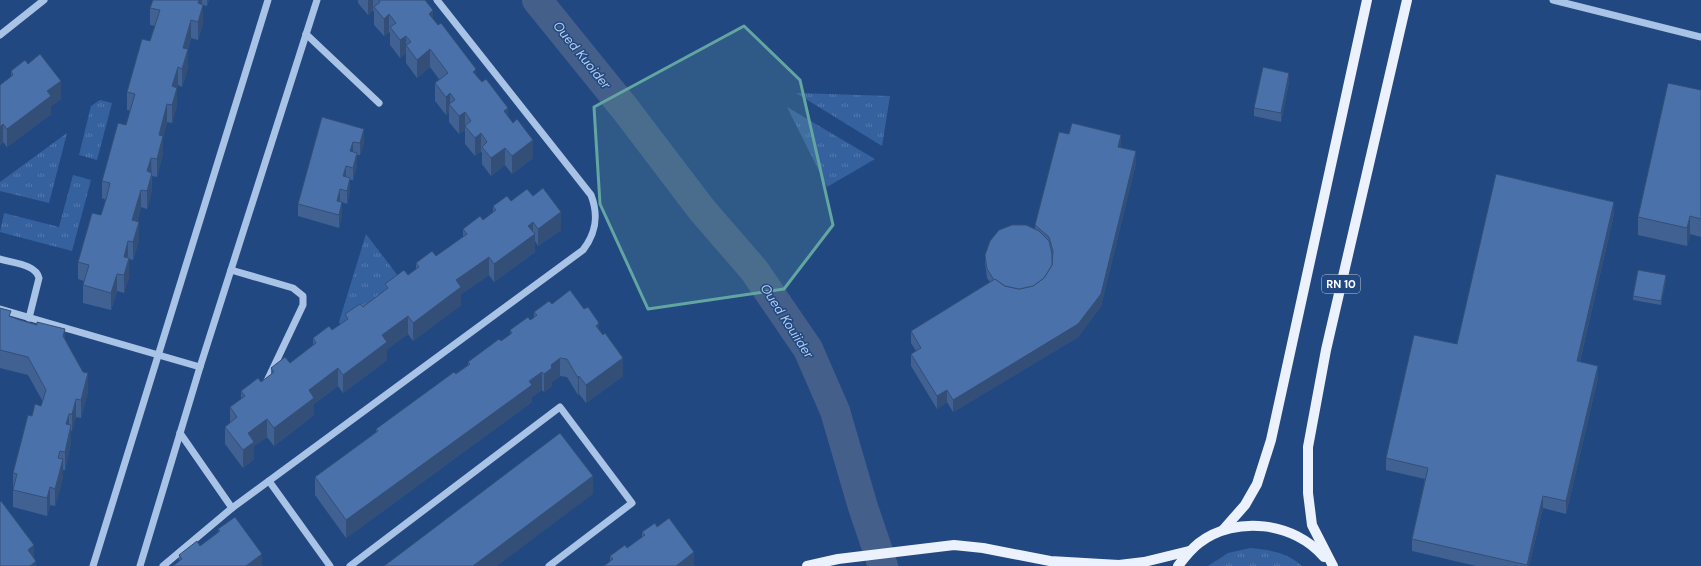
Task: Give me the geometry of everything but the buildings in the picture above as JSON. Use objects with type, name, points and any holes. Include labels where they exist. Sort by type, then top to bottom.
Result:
[{"type":"main road","name":"RN 10","points":[[1223,530],[1245,505],[1257,484],[1271,440],[1367,0]]},
{"type":"main road","name":"RN 10","points":[[1332,566],[1312,525],[1308,493],[1308,447],[1326,350],[1407,0]]},
{"type":"main road","points":[[1178,566],[1189,551],[1200,542],[1223,530],[1248,525],[1272,527],[1297,535],[1317,549],[1332,566]]},
{"type":"main road","points":[[807,566],[838,558],[954,545],[983,548],[1050,561],[1120,565],[1144,562],[1189,551]]},
{"type":"street","points":[[0,35],[44,0]]},
{"type":"street","points":[[93,566],[268,0]]},
{"type":"street","points":[[140,566],[200,367],[317,0]]},
{"type":"street","points":[[163,566],[232,508],[583,250],[593,234],[596,214],[591,195],[437,0]]},
{"type":"street","points":[[1552,0],[1701,37]]},
{"type":"street","points":[[306,34],[380,103]]},
{"type":"street","points":[[0,259],[32,268],[37,272],[39,278],[29,318]]},
{"type":"street","points":[[231,270],[293,288],[303,296],[303,305],[263,389]]},
{"type":"street","points":[[0,309],[200,367]]},
{"type":"street","points":[[350,566],[560,407],[632,503],[549,566]]},
{"type":"street","points":[[180,433],[232,508]]},
{"type":"street","points":[[269,481],[330,566]]},
{"type":"highlighted area","points":[[744,26],[800,80],[833,225],[784,289],[648,309],[600,204],[594,107]]},
{"type":"green space","points":[[796,93],[890,96],[882,146]]},
{"type":"green space","points":[[100,100],[112,103],[97,160],[79,155],[91,106]]},
{"type":"green space","points":[[787,107],[875,159],[827,187]]},
{"type":"green space","points":[[67,133],[49,203],[0,191],[0,182]]},
{"type":"green space","points":[[73,175],[91,180],[72,251],[0,232],[4,213],[59,227]]},
{"type":"green space","points":[[366,234],[405,285],[344,330],[339,322]]},
{"type":"green space","points":[[1250,548],[1278,552],[1296,561],[1302,566],[1208,566],[1228,553]]},
{"type":"waterway","name":"Oued Kouiider","points":[[537,0],[626,110],[702,210],[754,270],[808,349],[835,411],[863,507],[883,566]]},
{"type":"water label","name":"Oued Kuoider","points":[[582,55]]}]
